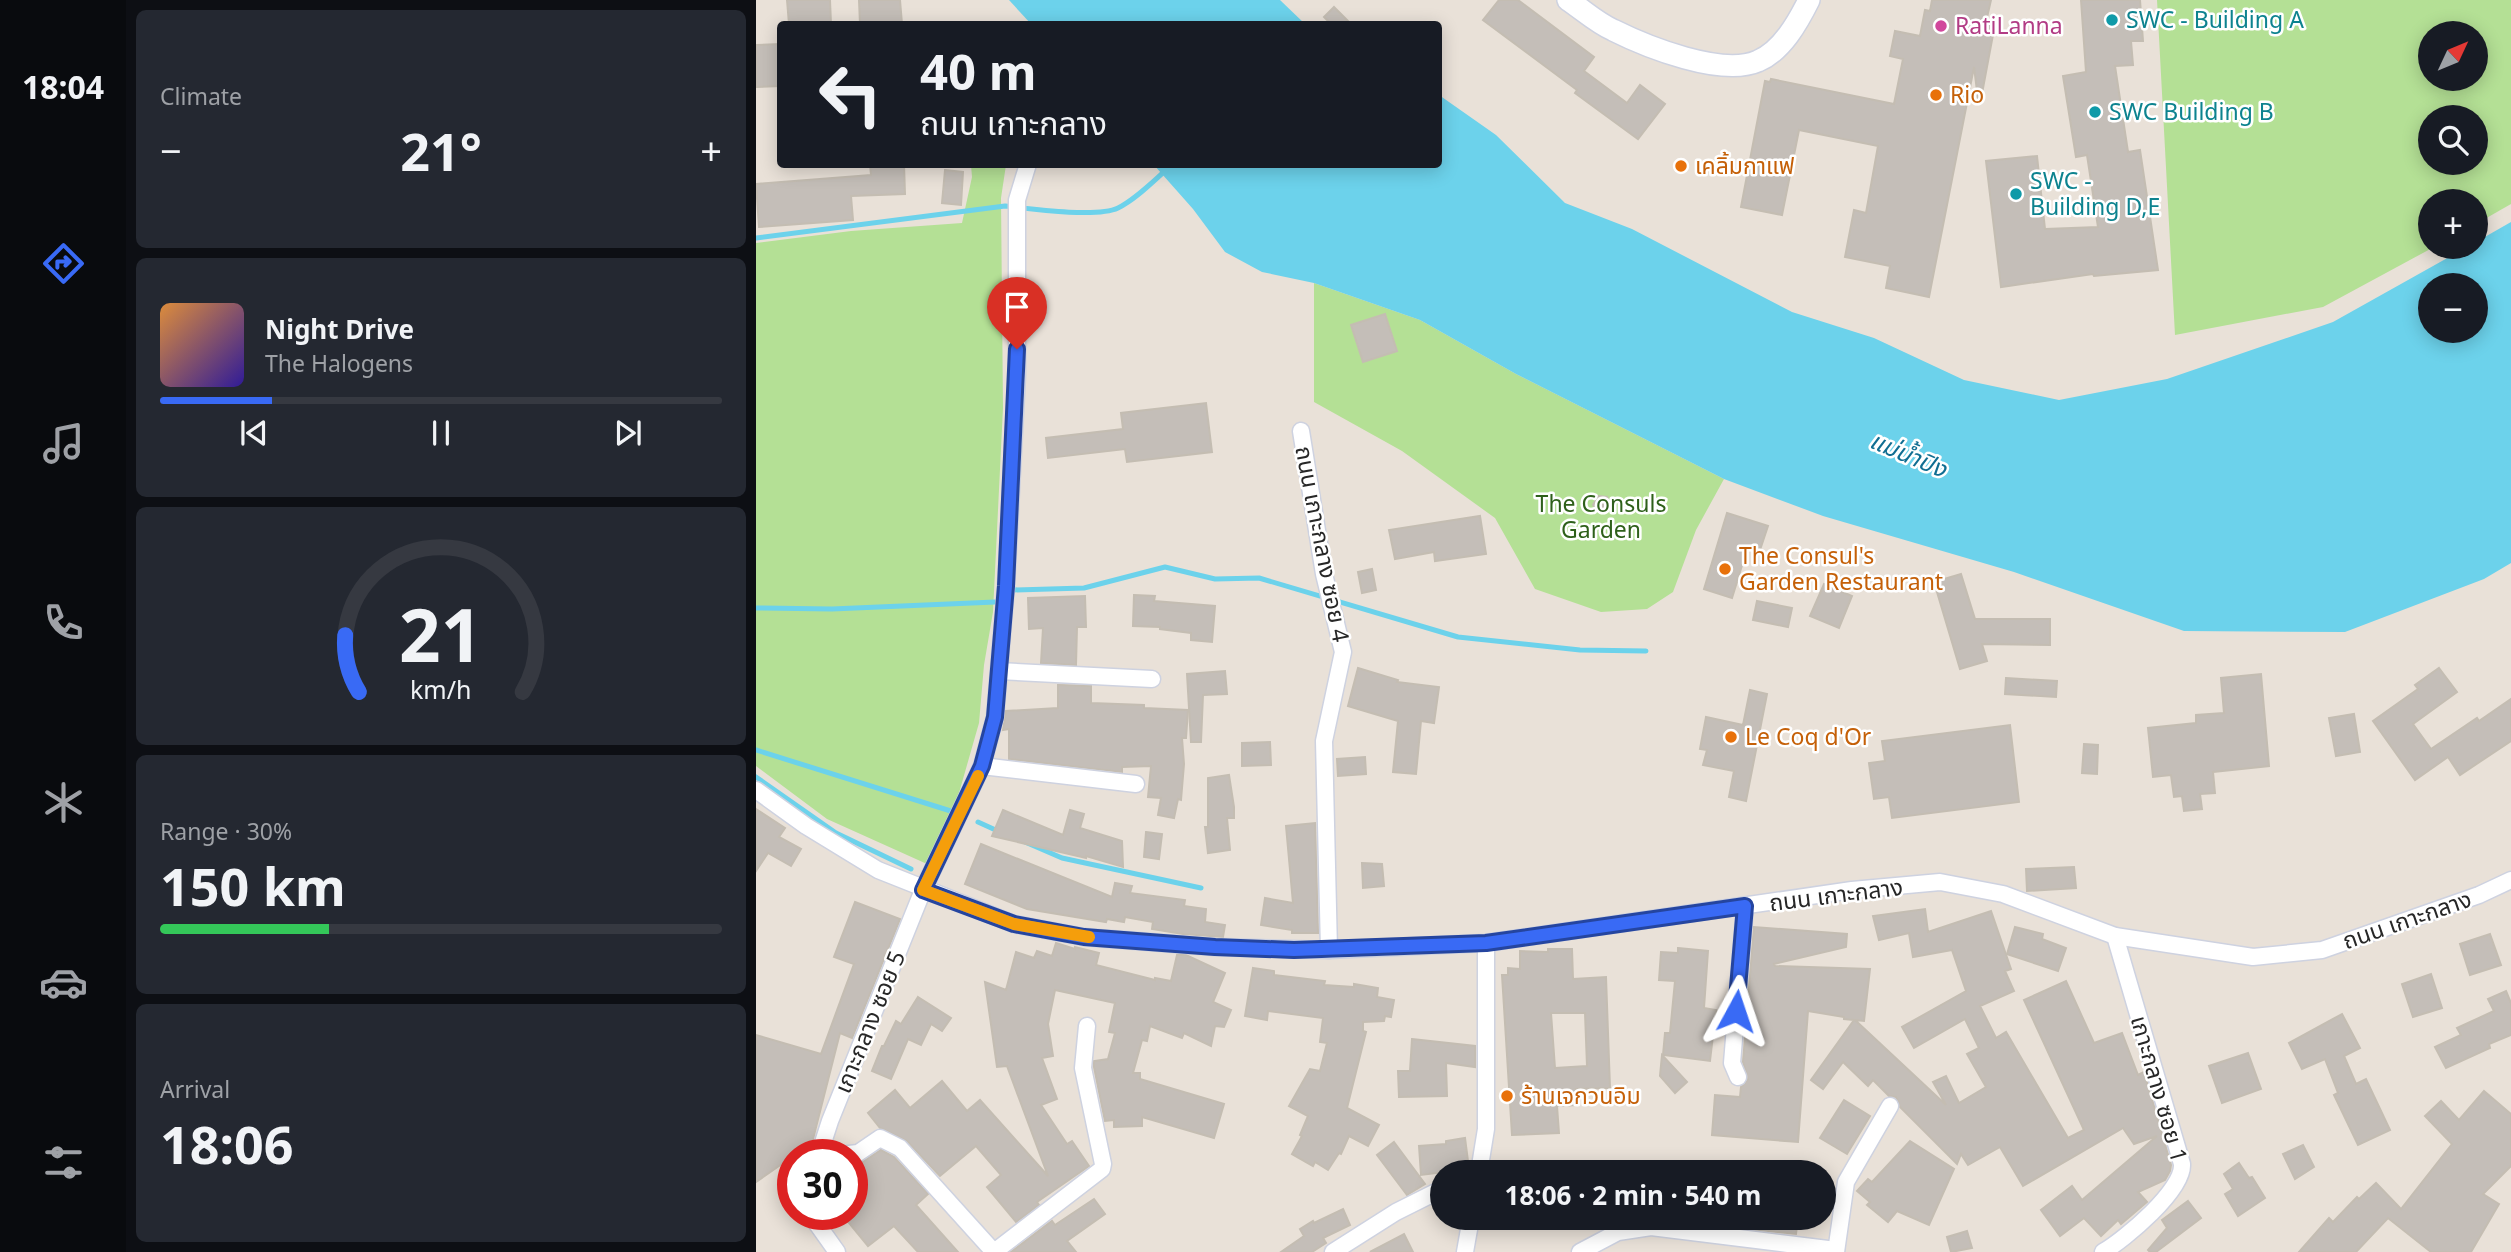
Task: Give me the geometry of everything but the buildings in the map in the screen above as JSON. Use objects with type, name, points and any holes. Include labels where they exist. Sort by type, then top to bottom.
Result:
[{"type":"street","points":[[1568,0],[1611,29],[1648,46],[1712,65],[1735,66],[1758,61],[1780,44],[1809,0]]},
{"type":"street","name":"เกาะกลาง ซอย 5","points":[[824,1139],[923,890],[982,766],[995,717],[1006,586],[1017,375],[1017,200],[1026,168]]},
{"type":"street","name":"ถนน เกาะกลาง ซอย 4","points":[[1301,431],[1329,600],[1343,652],[1324,741],[1329,950]]},
{"type":"street","points":[[999,671],[1152,679]]},
{"type":"street","points":[[982,766],[1136,784]]},
{"type":"street","name":"ถนน เกาะกลาง","points":[[756,790],[806,826],[878,870],[1014,924],[1084,937],[1215,947],[1329,950],[1486,943],[1852,890],[1940,882],[2003,894],[2115,936],[2253,957],[2322,950],[2479,895],[2511,880]]},
{"type":"street","points":[[1738,1077],[1732,1063],[1745,906]]},
{"type":"street","name":"เกาะกลาง ซอย 1","points":[[2103,1252],[2139,1226],[2176,1184],[2182,1173],[2182,1164],[2115,936]]},
{"type":"street","points":[[1481,1160],[1486,1129],[1486,943]]},
{"type":"street","points":[[868,1146],[880,1138],[900,1148],[961,1212],[994,1252],[1101,1170],[1103,1164],[1083,1068],[1087,1026]]},
{"type":"street","points":[[1580,1252],[1618,1232],[1651,1227],[1836,1251],[1846,1182],[1890,1106]]},
{"type":"street","points":[[1332,1252],[1396,1212],[1430,1195]]},
{"type":"street","points":[[821,1230],[837,1252]]},
{"type":"street","points":[[1465,1252],[1469,1230]]},
{"type":"green space","points":[[2157,0],[2511,0],[2511,204],[2488,217],[2488,189],[2418,189],[2418,256],[2323,307],[2175,335]]},
{"type":"green space","points":[[971,168],[1006,168],[1001,198],[1003,408],[993,612],[984,665],[979,723],[957,800],[927,864],[827,819],[756,766],[756,243],[851,231],[962,223],[972,177]]},
{"type":"green space","name":"The Consuls Garden","points":[[1314,283],[1420,320],[1516,374],[1724,479],[1696,530],[1673,592],[1647,609],[1601,612],[1535,589],[1495,518],[1402,451],[1314,402]]},
{"type":"water","points":[[1009,0],[1280,0],[1302,21],[1028,21]]},
{"type":"water","name":"แม่น้ำปิง","points":[[1442,97],[1496,135],[1565,203],[1632,229],[1792,312],[1874,338],[1964,380],[2059,400],[2167,379],[2333,322],[2418,274],[2418,343],[2488,343],[2488,273],[2421,273],[2446,259],[2488,259],[2488,235],[2511,222],[2511,563],[2484,579],[2345,632],[2184,631],[2014,572],[1823,516],[1724,479],[1516,374],[1420,320],[1314,283],[1262,272],[1225,252],[1193,209],[1157,168],[1442,168]]},
{"type":"waterway","points":[[756,238],[1005,206],[1063,212],[1108,211],[1133,199],[1169,168]]},
{"type":"waterway","points":[[1013,590],[1084,588],[1165,567],[1215,579],[1259,578],[1458,637],[1580,650],[1646,651]]},
{"type":"waterway","points":[[756,608],[832,609],[995,602]]},
{"type":"waterway","points":[[756,750],[954,812]]},
{"type":"waterway","points":[[756,777],[836,833],[911,869]]},
{"type":"waterway","points":[[978,822],[1000,832]]},
{"type":"waterway","points":[[1025,842],[1062,858],[1201,888]]},
{"type":"slow traffic","points":[[978,776],[923,890],[1014,924],[1089,937]]},
{"type":"place","name":"SWC - Building A","points":[[2112,20]]},
{"type":"place","name":"RatiLanna","points":[[1941,26]]},
{"type":"place","name":"Rio","points":[[1936,95]]},
{"type":"place","name":"SWC Building B","points":[[2095,112]]},
{"type":"place","name":"เคลิ้มกาแฟ","points":[[1681,166]]},
{"type":"place","name":"SWC - Building D,E","points":[[2016,194]]},
{"type":"place","name":"The Consul's Garden Restaurant","points":[[1725,569]]},
{"type":"place","name":"Le Coq d'Or","points":[[1731,737]]},
{"type":"place","name":"ร้านเจกวนอิม","points":[[1507,1096]]},
{"type":"route","points":[[1017,349],[1006,586],[995,717],[982,766],[923,890],[1014,924],[1084,937],[1294,950],[1486,943],[1745,906],[1736,1011]]}]
